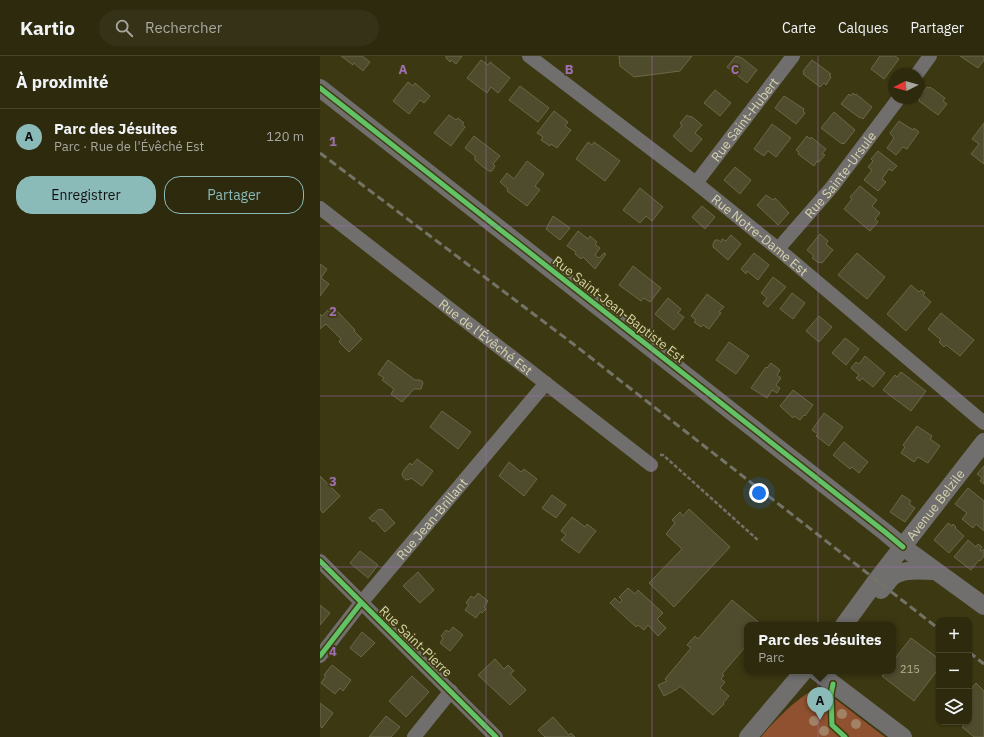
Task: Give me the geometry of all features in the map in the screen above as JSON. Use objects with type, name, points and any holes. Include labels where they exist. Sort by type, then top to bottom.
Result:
[{"type":"street","name":"Rue Notre-Dame Est","points":[[529,56],[696,183],[778,249],[984,423]]},
{"type":"street","name":"Rue Saint-Hubert","points":[[696,183],[793,56]]},
{"type":"street","points":[[921,68],[930,56]]},
{"type":"street","name":"Rue Saint-Jean-Baptiste Est","points":[[320,88],[903,547],[984,606]]},
{"type":"street","name":"Rue Sainte-Ursule","points":[[778,249],[832,187],[894,104]]},
{"type":"street","name":"Rue de l'Évêché Est","points":[[320,208],[651,465]]},
{"type":"street","name":"Rue Jean-Brillant","points":[[320,656],[361,603],[546,383]]},
{"type":"street","name":"Avenue Belzile","points":[[846,622],[984,442]]},
{"type":"street","name":"Rue Saint-Pierre","points":[[320,561],[496,737]]},
{"type":"street","points":[[856,608],[879,592],[891,578],[900,572],[909,570],[935,571]]},
{"type":"street","points":[[748,737],[801,674]]},
{"type":"street","points":[[824,674],[837,679],[903,737]]},
{"type":"street","points":[[414,737],[451,691]]},
{"type":"path","points":[[639,456],[663,455],[759,541]]},
{"type":"shaded area","points":[[812,691],[826,692],[885,737],[761,737],[799,699]]},
{"type":"building","points":[[341,56],[362,56],[370,62],[363,71],[354,63],[353,65]]},
{"type":"building","points":[[446,56],[462,56],[456,64],[451,60],[450,62]]},
{"type":"building","points":[[619,56],[692,56],[680,71],[634,77],[620,66]]},
{"type":"building","points":[[736,56],[742,58],[757,70],[747,83],[727,67]]},
{"type":"building","points":[[880,56],[895,56],[899,59],[892,68],[888,68],[888,74],[884,79],[871,69]]},
{"type":"building","points":[[960,56],[984,56],[984,60],[978,68]]},
{"type":"building","points":[[481,60],[488,65],[490,62],[510,78],[498,93],[491,87],[487,93],[467,78]]},
{"type":"building","points":[[812,60],[831,74],[829,75],[831,77],[826,85],[824,83],[820,87],[803,74],[803,71]]},
{"type":"building","points":[[408,82],[413,86],[415,83],[430,96],[424,103],[420,100],[409,114],[393,101]]},
{"type":"building","points":[[520,86],[549,108],[538,122],[509,100]]},
{"type":"building","points":[[927,87],[930,87],[945,98],[943,101],[947,104],[938,115],[923,104],[924,91]]},
{"type":"building","points":[[715,90],[731,103],[720,116],[704,103]]},
{"type":"building","points":[[853,93],[872,107],[863,119],[841,104],[849,94],[851,96]]},
{"type":"building","points":[[784,96],[804,109],[803,111],[805,113],[796,124],[775,108]]},
{"type":"building","points":[[554,111],[568,122],[565,126],[571,130],[557,148],[551,144],[550,146],[541,140],[543,137],[537,133]]},
{"type":"building","points":[[834,112],[855,130],[844,144],[821,128]]},
{"type":"building","points":[[449,115],[456,120],[458,118],[464,123],[462,124],[465,127],[451,146],[434,133]]},
{"type":"building","points":[[687,115],[690,117],[691,116],[702,125],[695,133],[702,139],[691,152],[673,136],[682,126],[680,123]]},
{"type":"building","points":[[899,121],[919,132],[907,149],[903,147],[896,155],[887,148],[894,138],[890,133]]},
{"type":"building","points":[[984,123],[984,164],[971,154],[979,144],[972,139]]},
{"type":"building","points":[[772,124],[791,138],[776,157],[768,151],[764,156],[754,149]]},
{"type":"building","points":[[474,136],[500,156],[493,164],[495,166],[492,171],[489,171],[482,166],[475,160],[475,156],[465,148]]},
{"type":"building","points":[[807,136],[810,139],[811,137],[826,149],[822,154],[825,155],[819,162],[817,161],[814,166],[798,154],[799,152],[796,150]]},
{"type":"building","points":[[588,142],[592,145],[594,142],[620,161],[605,181],[576,159]]},
{"type":"building","points":[[878,151],[897,166],[892,171],[889,169],[882,179],[886,182],[878,191],[864,180],[872,170],[868,167],[873,161],[871,159]]},
{"type":"building","points":[[527,161],[544,174],[535,186],[540,190],[527,206],[507,191],[508,189],[500,182],[507,173],[514,179]]},
{"type":"building","points":[[735,167],[751,180],[740,194],[724,180]]},
{"type":"building","points":[[860,186],[877,200],[872,206],[880,213],[875,219],[878,222],[870,231],[844,209],[852,199],[850,197]]},
{"type":"building","points":[[640,188],[663,207],[652,221],[646,216],[640,223],[623,210]]},
{"type":"building","points":[[766,195],[773,200],[775,198],[789,213],[778,225],[757,205]]},
{"type":"building","points":[[702,206],[715,217],[705,229],[692,217]]},
{"type":"building","points":[[553,216],[570,228],[560,240],[546,229]]},
{"type":"building","points":[[578,231],[588,239],[590,236],[597,242],[595,244],[600,248],[595,255],[599,258],[604,253],[606,254],[595,269],[583,257],[581,259],[575,254],[576,252],[567,246]]},
{"type":"building","points":[[820,234],[828,241],[826,244],[833,250],[822,263],[819,263],[812,258],[814,256],[807,250]]},
{"type":"building","points":[[731,235],[741,244],[728,260],[713,247],[713,244],[715,240],[721,242],[722,239],[726,241]]},
{"type":"building","points":[[754,253],[769,265],[758,280],[747,271],[746,274],[741,269]]},
{"type":"building","points":[[857,253],[885,277],[867,299],[838,275]]},
{"type":"building","points":[[320,264],[327,269],[321,278],[329,284],[320,296]]},
{"type":"building","points":[[633,266],[661,288],[650,302],[644,298],[641,301],[619,285]]},
{"type":"building","points":[[773,277],[786,287],[768,307],[763,303],[767,298],[761,293]]},
{"type":"building","points":[[911,285],[919,292],[921,290],[925,293],[923,295],[931,302],[906,331],[887,314]]},
{"type":"building","points":[[792,293],[805,303],[793,319],[780,309]]},
{"type":"building","points":[[707,294],[724,307],[719,312],[721,313],[709,329],[703,325],[701,327],[694,322],[696,320],[691,316]]},
{"type":"building","points":[[668,298],[681,309],[678,313],[684,317],[674,330],[655,314]]},
{"type":"building","points":[[328,310],[333,315],[337,311],[362,339],[349,352],[339,342],[341,339],[326,324],[320,329],[320,314],[322,316]]},
{"type":"building","points":[[941,313],[974,340],[960,356],[946,345],[944,347],[939,342],[941,340],[928,329]]},
{"type":"building","points":[[819,316],[832,327],[819,342],[806,331]]},
{"type":"building","points":[[845,338],[859,349],[846,365],[832,353]]},
{"type":"building","points":[[729,342],[749,356],[736,374],[716,360]]},
{"type":"building","points":[[865,356],[885,373],[873,387],[862,378],[860,381],[856,378],[859,375],[851,368],[856,362],[859,364]]},
{"type":"building","points":[[388,360],[415,380],[420,380],[423,382],[421,389],[414,389],[402,402],[391,394],[394,389],[382,380],[384,378],[378,374]]},
{"type":"building","points":[[771,363],[780,370],[777,375],[781,378],[776,385],[780,388],[777,393],[772,390],[767,398],[751,388],[766,367],[767,368]]},
{"type":"building","points":[[901,372],[926,391],[911,411],[883,390],[895,375],[897,377]]},
{"type":"building","points":[[793,390],[813,405],[800,420],[794,416],[793,418],[780,406]]},
{"type":"building","points":[[442,411],[471,432],[458,449],[430,427]]},
{"type":"building","points":[[824,413],[843,427],[829,446],[816,436],[818,434],[812,430]]},
{"type":"building","points":[[917,426],[932,436],[930,439],[940,446],[928,463],[918,457],[914,462],[901,453],[905,447],[903,445]]},
{"type":"building","points":[[844,442],[868,462],[859,473],[852,467],[850,469],[833,455]]},
{"type":"building","points":[[417,459],[433,471],[422,486],[411,478],[406,480],[402,474],[410,463],[412,465]]},
{"type":"building","points":[[509,462],[521,472],[524,469],[537,479],[524,496],[499,476]]},
{"type":"building","points":[[984,466],[984,484],[980,481],[982,478],[977,474]]},
{"type":"building","points":[[320,476],[340,496],[323,513],[320,509]]},
{"type":"building","points":[[968,488],[984,501],[984,531],[976,524],[973,528],[962,519],[967,513],[955,504]]},
{"type":"building","points":[[552,495],[566,505],[556,518],[542,508]]},
{"type":"building","points":[[902,495],[911,501],[909,504],[915,508],[905,522],[890,512]]},
{"type":"building","points":[[379,509],[382,509],[395,523],[385,532],[374,520],[373,522],[369,518]]},
{"type":"building","points":[[689,509],[730,547],[674,607],[649,583],[682,549],[666,534],[675,523],[672,520],[680,512],[683,516]]},
{"type":"building","points":[[572,517],[585,527],[587,524],[596,531],[579,553],[561,540],[566,535],[561,531]]},
{"type":"building","points":[[948,523],[952,526],[953,524],[956,527],[955,528],[964,536],[949,553],[934,540]]},
{"type":"building","points":[[968,540],[976,547],[978,544],[982,547],[980,550],[981,551],[984,549],[984,556],[971,570],[954,557]]},
{"type":"building","points":[[360,551],[378,565],[368,578],[350,563]]},
{"type":"building","points":[[418,572],[434,590],[420,603],[403,586]]},
{"type":"building","points":[[628,588],[635,594],[638,590],[663,613],[657,619],[666,628],[658,636],[648,625],[644,630],[638,625],[636,627],[610,603],[615,598],[620,603],[622,600],[619,597]]},
{"type":"building","points":[[478,593],[488,601],[484,607],[486,609],[482,613],[480,612],[476,618],[465,610],[469,605],[466,603],[471,596],[474,598]]},
{"type":"building","points":[[732,600],[758,622],[744,622],[744,648],[722,674],[724,675],[721,679],[725,682],[720,688],[729,696],[723,703],[724,704],[713,715],[680,686],[664,696],[658,685],[667,681],[665,679],[691,648],[687,645],[695,636],[698,639]]},
{"type":"building","points":[[320,605],[330,613],[320,625]]},
{"type":"building","points":[[453,627],[463,635],[450,651],[440,643],[443,638],[441,636],[446,630],[449,632]]},
{"type":"building","points":[[362,632],[375,643],[361,657],[350,648]]},
{"type":"building","points":[[911,638],[936,657],[936,672],[914,701],[882,676],[884,674],[896,674],[896,657]]},
{"type":"building","points":[[495,659],[504,669],[508,665],[514,671],[510,674],[526,690],[510,705],[478,675]]},
{"type":"building","points":[[332,665],[351,680],[343,691],[340,688],[335,694],[321,683],[326,676],[324,675]]},
{"type":"building","points":[[412,676],[429,692],[406,717],[389,701]]},
{"type":"building","points":[[976,683],[984,691],[984,737],[974,737],[962,727],[964,725],[972,725],[972,688]]},
{"type":"building","points":[[320,703],[333,713],[322,728],[320,726]]},
{"type":"building","points":[[386,716],[400,727],[391,737],[369,737]]},
{"type":"building","points":[[553,717],[569,735],[571,733],[575,737],[545,737],[538,730]]},
{"type":"railway","points":[[320,153],[572,343],[936,627]]},
{"type":"railway","points":[[970,653],[984,664]]},
{"type":"cycle path","points":[[320,88],[903,547]]},
{"type":"cycle path","points":[[320,561],[496,737]]},
{"type":"cycle path","points":[[320,656],[361,603]]},
{"type":"cycle path","points":[[833,684],[831,694],[832,725],[845,737]]},
{"type":"place","name":"Parc des Jésuites","points":[[820,720]]}]
